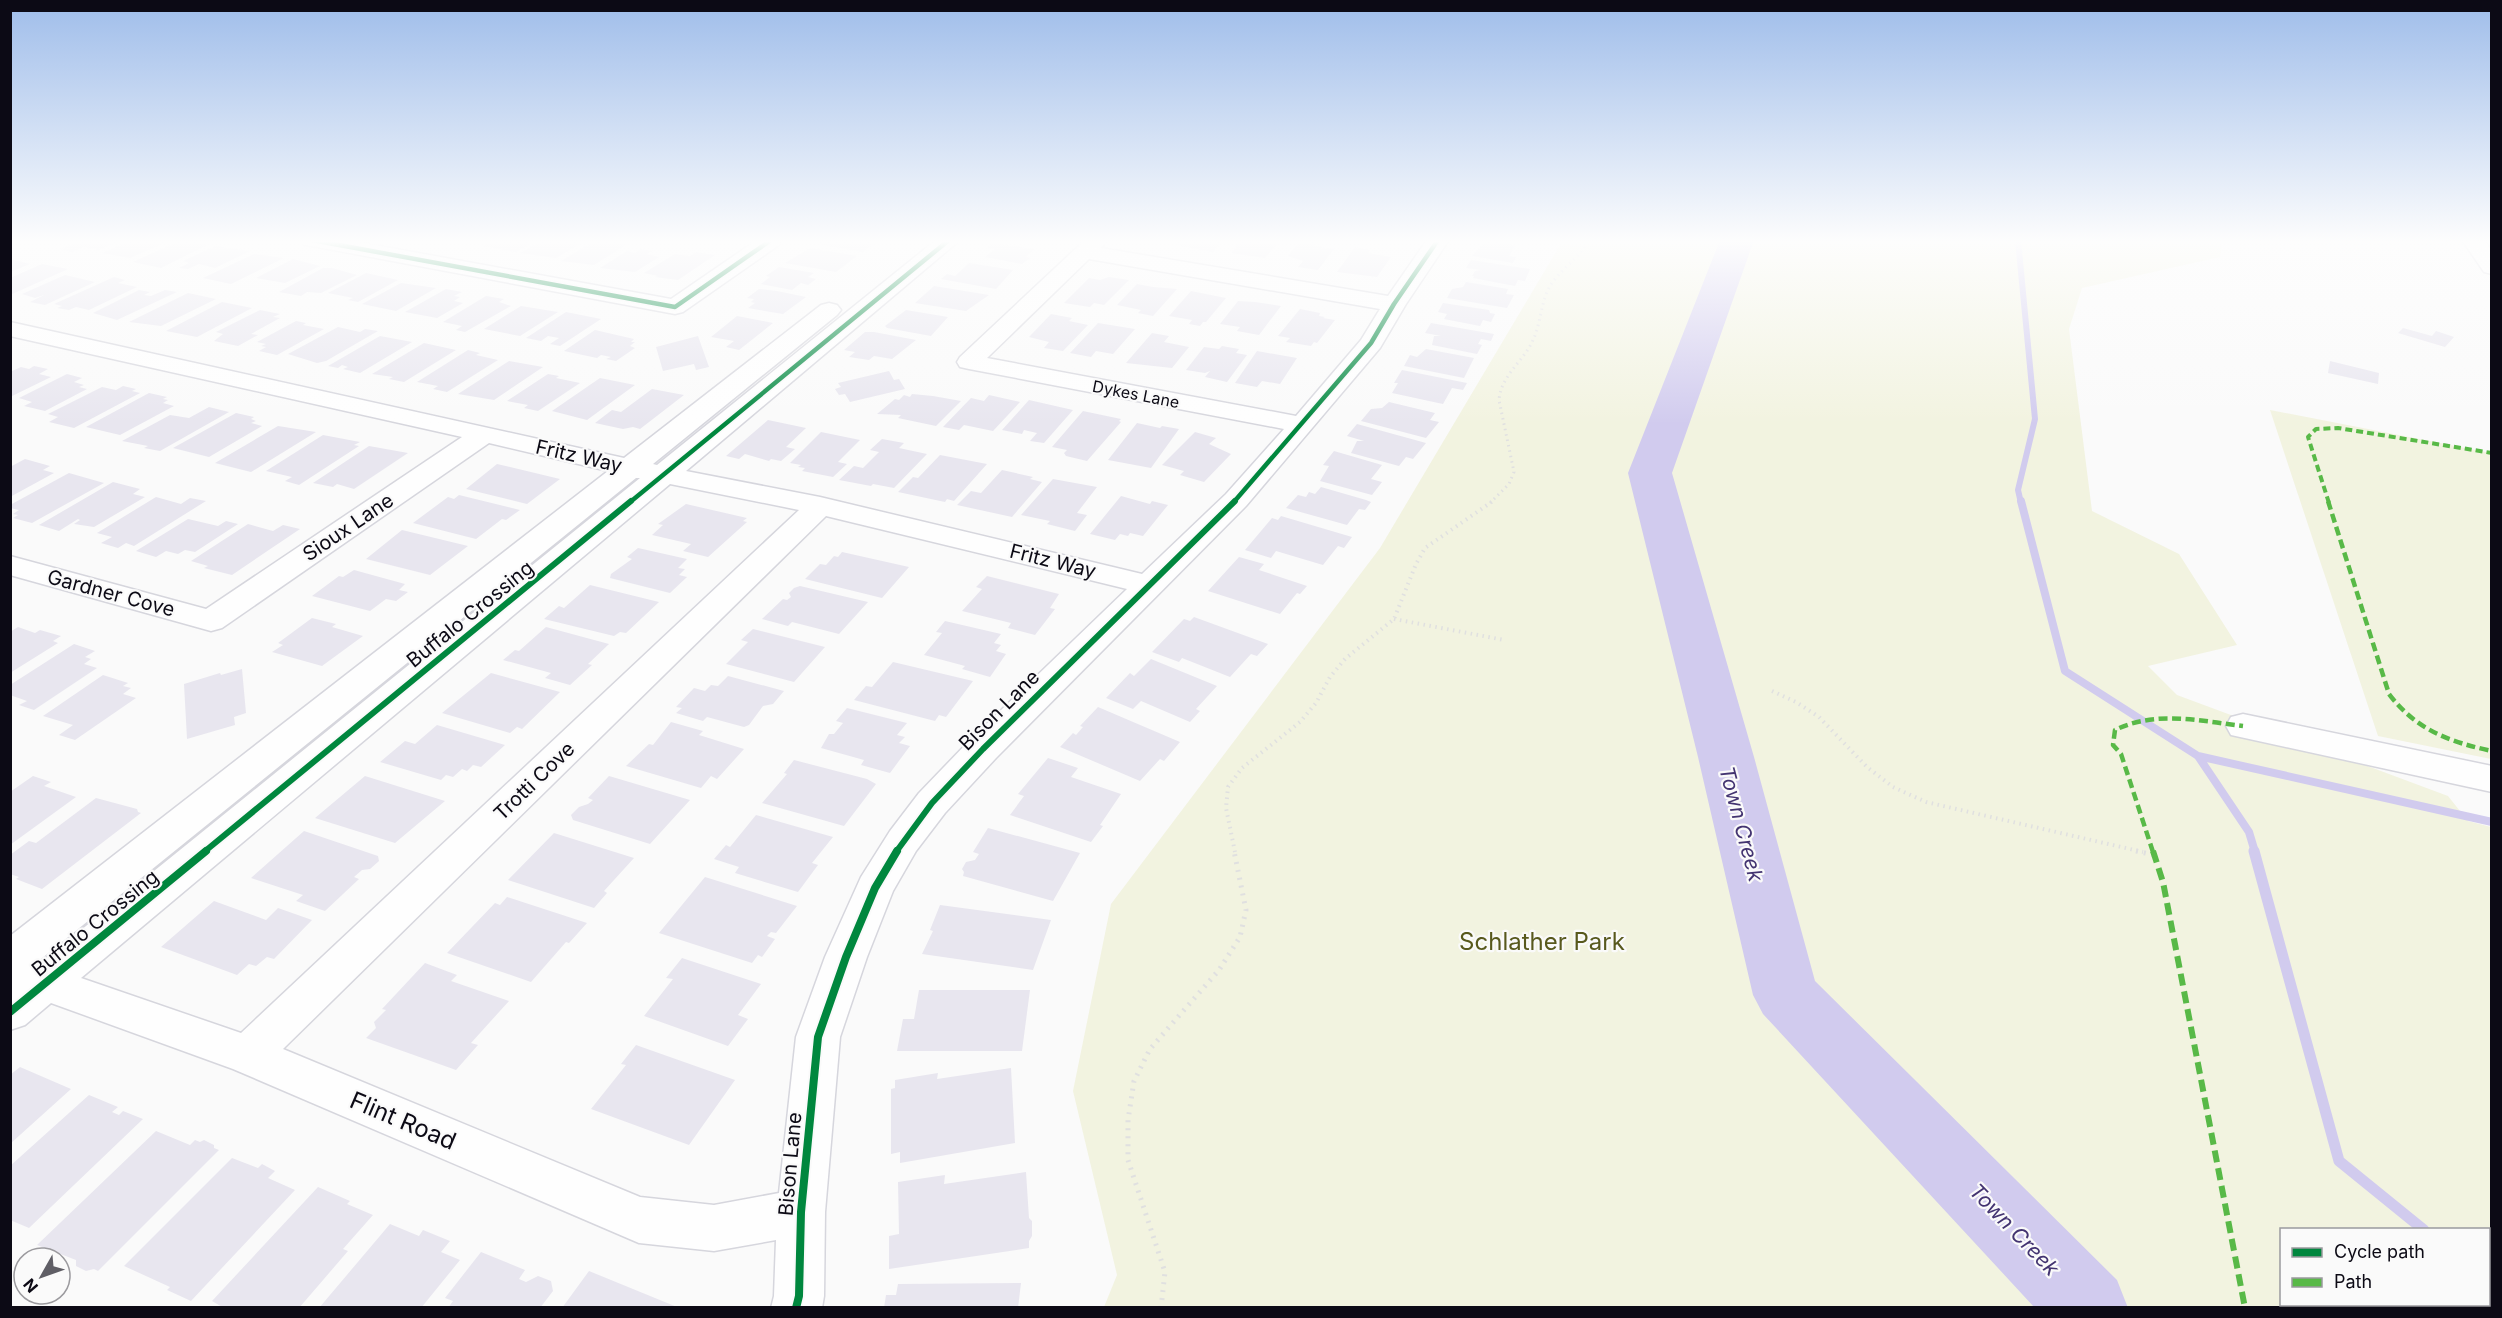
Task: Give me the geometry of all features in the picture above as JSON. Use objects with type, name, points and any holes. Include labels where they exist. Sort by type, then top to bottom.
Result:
[{"type":"street","points":[[645,302],[675,307],[683,302]]},
{"type":"street","name":"Buffalo Crossing","points":[[10,1012],[22,972],[630,468],[840,302]]},
{"type":"street","name":"Buffalo Crossing","points":[[22,972],[663,476],[874,302]]},
{"type":"street","name":"Dykes Lane","points":[[1033,302],[969,362],[1302,425]]},
{"type":"street","points":[[1381,302],[1394,304]]},
{"type":"street","name":"Bison Lane","points":[[796,1308],[799,1296],[801,1212],[818,1037],[846,957],[875,888],[903,842],[932,803],[1147,585],[1236,500],[1371,343],[1396,302]]},
{"type":"street","name":"Fritz Way","points":[[10,329],[663,476],[820,506],[1147,585]]},
{"type":"street","name":"Sioux Lane","points":[[211,621],[484,434]]},
{"type":"street","name":"Trotti Cove","points":[[248,1055],[820,506]]},
{"type":"street","name":"Gardner Cove","points":[[10,565],[211,621]]},
{"type":"street","points":[[2242,726],[2492,779]]},
{"type":"street","name":"Flint Road","points":[[22,972],[248,1055],[639,1220],[714,1228],[801,1212]]},
{"type":"path","points":[[1161,1308],[1165,1272],[1128,1160],[1128,1120],[1134,1081],[1150,1049],[1219,970],[1240,937],[1246,910],[1226,808],[1228,788],[1242,768],[1300,722],[1316,703],[1330,676],[1345,659],[1394,619],[1416,564],[1425,548],[1493,501],[1509,484],[1514,472],[1499,400],[1500,390],[1518,360],[1533,341],[1545,302]]},
{"type":"path","points":[[1394,619],[1504,640]]},
{"type":"path","points":[[1772,691],[1796,702],[1819,717],[1867,767],[1893,787],[1926,802],[2154,855]]},
{"type":"green space","name":"Schlather Park","points":[[1526,302],[2078,302],[2069,329],[2092,511],[2179,554],[2237,645],[2148,666],[2177,695],[2448,796],[2468,821],[2491,827],[2491,1307],[1104,1307],[1117,1275],[1073,1091],[1111,904],[1380,548]]},
{"type":"green space","points":[[2270,410],[2491,453],[2491,759],[2378,736]]},
{"type":"building","points":[[31,302],[53,302],[45,305]]},
{"type":"building","points":[[60,302],[107,302],[89,310],[76,307],[69,310],[57,308],[62,306],[54,304]]},
{"type":"building","points":[[116,302],[157,302],[117,320],[93,313]]},
{"type":"building","points":[[171,302],[211,302],[161,326],[129,322]]},
{"type":"building","points":[[222,302],[252,308],[197,337],[166,331]]},
{"type":"building","points":[[367,302],[413,302],[396,311],[362,304]]},
{"type":"building","points":[[424,302],[463,303],[437,318],[405,312]]},
{"type":"building","points":[[477,302],[500,302],[511,306],[465,332],[456,330],[462,326],[443,322]]},
{"type":"building","points":[[751,302],[800,302],[783,314],[748,308],[755,303]]},
{"type":"building","points":[[917,302],[980,302],[966,311],[915,303]]},
{"type":"building","points":[[1107,302],[1104,305],[1094,303],[1090,307],[1064,303]]},
{"type":"building","points":[[1120,302],[1166,302],[1153,316],[1138,313],[1141,310],[1117,305]]},
{"type":"building","points":[[1182,302],[1223,302],[1200,326],[1189,324],[1192,320],[1169,316]]},
{"type":"building","points":[[1238,302],[1281,306],[1259,335],[1237,331],[1240,327],[1220,324]]},
{"type":"building","points":[[1468,302],[1510,302],[1507,308]]},
{"type":"building","points":[[1443,303],[1489,310],[1490,313],[1495,314],[1491,322],[1483,320],[1480,326],[1444,319],[1447,314],[1438,312]]},
{"type":"building","points":[[521,306],[558,312],[520,336],[484,329]]},
{"type":"building","points":[[1300,309],[1320,313],[1319,316],[1325,317],[1323,318],[1335,320],[1317,343],[1314,342],[1311,346],[1286,342],[1290,338],[1278,336]]},
{"type":"building","points":[[260,310],[280,314],[273,317],[280,318],[251,334],[258,335],[238,346],[214,341],[223,334],[216,332]]},
{"type":"building","points":[[906,310],[948,317],[931,336],[885,326]]},
{"type":"building","points":[[566,312],[601,319],[560,346],[550,344],[559,338],[548,336],[541,341],[526,338]]},
{"type":"building","points":[[1051,314],[1072,318],[1069,321],[1088,325],[1063,351],[1044,348],[1049,342],[1029,337]]},
{"type":"building","points":[[737,316],[773,323],[739,350],[726,347],[734,341],[711,337]]},
{"type":"building","points":[[296,321],[306,323],[303,325],[324,329],[277,355],[259,351],[266,347],[261,346],[266,344],[257,342]]},
{"type":"building","points":[[1098,323],[1135,329],[1113,354],[1096,351],[1091,357],[1070,353]]},
{"type":"building","points":[[1431,323],[1494,334],[1491,341],[1481,339],[1478,344],[1482,345],[1477,354],[1432,345],[1434,336],[1441,336],[1425,333]]},
{"type":"building","points":[[338,327],[360,332],[365,329],[378,331],[326,361],[317,363],[288,354]]},
{"type":"building","points":[[2403,328],[2432,336],[2436,331],[2454,337],[2445,347],[2398,333]]},
{"type":"building","points":[[595,330],[634,339],[631,342],[635,342],[630,346],[635,348],[616,361],[606,359],[611,357],[601,355],[597,358],[564,351]]},
{"type":"building","points":[[865,332],[916,340],[892,359],[874,356],[869,360],[849,357],[855,352],[844,350]]},
{"type":"building","points":[[1152,333],[1169,336],[1164,342],[1189,347],[1172,368],[1126,363]]},
{"type":"building","points":[[380,336],[412,342],[360,373],[343,369],[348,367],[342,365],[338,368],[328,366]]},
{"type":"building","points":[[698,336],[709,367],[696,370],[694,364],[663,371],[656,347]]},
{"type":"building","points":[[424,343],[456,350],[404,382],[389,379],[393,377],[372,374]]},
{"type":"building","points":[[1222,346],[1239,349],[1236,353],[1247,355],[1227,382],[1205,377],[1210,371],[1205,373],[1186,370],[1204,347],[1219,349]]},
{"type":"building","points":[[1426,349],[1474,358],[1464,378],[1404,366],[1410,355],[1417,357]]},
{"type":"building","points":[[468,350],[480,353],[476,355],[498,360],[447,392],[433,389],[438,386],[417,382]]},
{"type":"building","points":[[1257,351],[1297,358],[1280,384],[1262,381],[1257,387],[1235,383]]},
{"type":"building","points":[[509,361],[543,367],[494,400],[458,394]]},
{"type":"building","points":[[2330,361],[2379,373],[2378,384],[2328,373]]},
{"type":"building","points":[[34,366],[48,369],[39,374],[51,377],[10,397],[10,372],[21,367],[29,369]]},
{"type":"building","points":[[1402,370],[1467,383],[1463,390],[1452,388],[1443,404],[1392,393],[1398,383],[1394,383]]},
{"type":"building","points":[[889,371],[894,380],[899,379],[905,389],[850,402],[845,394],[839,395],[835,389],[841,387],[838,383]]},
{"type":"building","points":[[67,374],[82,378],[74,382],[84,385],[79,387],[87,389],[45,411],[24,406],[32,402],[19,398]]},
{"type":"building","points":[[548,374],[580,383],[538,411],[524,408],[528,405],[507,401]]},
{"type":"building","points":[[600,378],[635,385],[587,420],[552,411]]},
{"type":"building","points":[[123,386],[136,389],[132,391],[140,393],[74,428],[49,422],[58,417],[48,414],[102,387],[116,390]]},
{"type":"building","points":[[652,389],[684,395],[640,429],[633,427],[623,429],[595,423],[612,410],[621,412]]},
{"type":"building","points":[[149,393],[167,397],[163,399],[168,400],[163,403],[174,406],[120,435],[86,427]]},
{"type":"building","points":[[912,394],[961,401],[936,426],[898,418],[901,415],[877,414],[895,399],[899,400],[904,395],[910,397]]},
{"type":"building","points":[[989,395],[1020,402],[993,431],[964,425],[959,430],[943,427],[971,398],[984,401]]},
{"type":"building","points":[[1029,400],[1073,410],[1044,443],[1030,441],[1037,433],[1024,430],[1022,434],[1002,430]]},
{"type":"building","points":[[1389,402],[1435,413],[1430,420],[1439,422],[1426,438],[1361,421],[1371,409],[1382,408]]},
{"type":"building","points":[[209,407],[229,412],[160,451],[122,441],[170,415],[189,418]]},
{"type":"building","points":[[1083,411],[1121,419],[1119,421],[1121,422],[1087,461],[1066,456],[1064,453],[1067,450],[1052,447]]},
{"type":"building","points":[[236,413],[254,417],[251,419],[256,421],[251,423],[262,426],[209,457],[173,448]]},
{"type":"building","points":[[768,420],[806,428],[786,447],[795,449],[781,461],[771,459],[769,461],[745,454],[739,459],[726,456]]},
{"type":"building","points":[[1137,423],[1179,429],[1151,468],[1108,460]]},
{"type":"building","points":[[1357,424],[1426,443],[1413,459],[1406,457],[1399,466],[1351,453],[1357,441],[1364,441],[1347,436]]},
{"type":"building","points":[[278,426],[316,432],[251,472],[215,463]]},
{"type":"building","points":[[821,432],[860,440],[838,462],[847,464],[833,477],[802,471],[805,468],[798,467],[801,465],[790,463]]},
{"type":"building","points":[[1195,432],[1216,438],[1209,444],[1231,454],[1204,482],[1180,475],[1184,471],[1162,465]]},
{"type":"building","points":[[323,435],[360,442],[354,445],[359,446],[299,485],[285,481],[292,477],[266,471]]},
{"type":"building","points":[[882,439],[904,443],[899,448],[927,454],[894,488],[839,480],[854,466],[863,468],[879,452],[870,450]]},
{"type":"building","points":[[369,446],[408,453],[354,489],[337,484],[333,487],[313,483]]},
{"type":"building","points":[[1334,451],[1382,465],[1371,479],[1382,482],[1372,495],[1320,481],[1329,466],[1323,465]]},
{"type":"building","points":[[940,455],[987,464],[954,501],[947,499],[945,502],[898,492],[913,477],[918,478]]},
{"type":"building","points":[[25,459],[50,466],[43,470],[54,473],[10,497],[10,467]]},
{"type":"building","points":[[497,464],[560,479],[527,504],[466,489]]},
{"type":"building","points":[[1002,470],[1033,477],[1030,479],[1042,482],[1012,517],[957,505],[971,491],[981,493]]},
{"type":"building","points":[[69,473],[104,483],[32,523],[13,518],[18,515],[13,514],[19,510],[10,508],[10,505]]},
{"type":"building","points":[[1053,479],[1097,487],[1077,513],[1087,515],[1075,531],[1047,524],[1050,521],[1021,515]]},
{"type":"building","points":[[113,482],[140,489],[133,494],[145,497],[94,527],[74,524],[80,520],[78,519],[59,531],[39,525]]},
{"type":"building","points":[[1321,487],[1371,502],[1365,510],[1359,509],[1347,525],[1286,508],[1298,495],[1306,497],[1309,492],[1315,494]]},
{"type":"building","points":[[459,495],[520,510],[506,520],[502,519],[476,539],[413,523],[448,497],[454,499]]},
{"type":"building","points":[[1121,496],[1150,504],[1152,501],[1168,505],[1143,536],[1130,533],[1128,536],[1120,534],[1115,540],[1090,534]]},
{"type":"building","points":[[156,497],[181,504],[190,498],[206,501],[134,546],[126,543],[118,548],[101,543],[112,537],[97,533]]},
{"type":"building","points":[[686,504],[747,518],[743,521],[747,522],[708,557],[683,551],[691,544],[652,535],[663,525],[658,524]]},
{"type":"building","points":[[1281,516],[1352,537],[1344,548],[1338,546],[1323,565],[1276,551],[1271,558],[1245,550],[1272,518],[1278,520]]},
{"type":"building","points":[[188,519],[218,526],[226,521],[238,524],[195,552],[185,550],[178,554],[166,551],[156,557],[136,551]]},
{"type":"building","points":[[248,524],[273,531],[283,525],[300,529],[232,575],[204,568],[208,566],[191,561]]},
{"type":"building","points":[[402,530],[468,546],[430,575],[366,559]]},
{"type":"building","points":[[638,548],[687,559],[678,568],[685,569],[679,575],[687,577],[670,593],[610,578],[611,574],[632,559],[627,557]]},
{"type":"building","points":[[842,552],[909,567],[882,598],[805,579],[820,564],[826,565],[834,556],[838,557]]},
{"type":"building","points":[[1239,557],[1264,564],[1259,570],[1307,586],[1300,594],[1297,593],[1280,614],[1208,591]]},
{"type":"building","points":[[354,570],[405,584],[399,590],[408,592],[396,601],[386,599],[370,611],[312,596],[339,576],[343,577]]},
{"type":"building","points":[[987,576],[1059,594],[1050,608],[1055,609],[1035,635],[1008,628],[1011,623],[962,611],[982,589],[976,587]]},
{"type":"building","points":[[590,585],[659,602],[626,633],[620,632],[614,636],[544,619],[559,606],[564,608]]},
{"type":"building","points":[[800,586],[868,602],[839,634],[792,622],[788,626],[762,619],[783,599],[787,600],[791,597],[789,593],[794,588]]},
{"type":"building","points":[[1194,617],[1268,644],[1257,656],[1251,654],[1230,677],[1182,658],[1179,662],[1152,652],[1184,619],[1190,621]]},
{"type":"building","points":[[312,618],[336,624],[332,627],[363,636],[322,666],[272,652],[283,645],[278,643]]},
{"type":"building","points":[[945,621],[1001,634],[994,643],[1001,645],[996,651],[1006,654],[990,677],[962,669],[965,666],[924,655],[942,633],[936,632]]},
{"type":"building","points":[[18,627],[35,633],[40,630],[61,636],[53,641],[58,643],[10,673],[10,632]]},
{"type":"building","points":[[546,627],[609,644],[588,664],[592,665],[570,685],[545,678],[551,673],[503,660],[515,650],[519,651]]},
{"type":"building","points":[[753,629],[825,647],[794,682],[726,664],[748,642],[741,640]]},
{"type":"building","points":[[74,644],[95,651],[85,657],[91,659],[84,664],[97,668],[34,710],[19,705],[27,701],[10,695],[10,685]]},
{"type":"building","points":[[1151,659],[1217,686],[1196,709],[1200,711],[1190,722],[1141,701],[1133,709],[1106,698],[1130,673],[1134,676]]},
{"type":"building","points":[[893,662],[973,681],[946,717],[939,715],[935,721],[854,700],[866,686],[872,687]]},
{"type":"building","points":[[242,669],[246,713],[234,717],[235,725],[187,739],[184,684]]},
{"type":"building","points":[[491,673],[560,692],[522,729],[517,727],[510,733],[442,713]]},
{"type":"building","points":[[103,675],[128,683],[123,686],[131,688],[123,694],[136,698],[75,740],[59,735],[73,725],[43,716]]},
{"type":"building","points":[[728,676],[784,691],[773,704],[763,706],[749,725],[744,727],[707,717],[703,721],[676,713],[682,708],[676,707],[694,688],[705,691],[711,685],[718,686]]},
{"type":"building","points":[[1098,707],[1180,742],[1164,761],[1160,759],[1140,781],[1060,747],[1073,733],[1076,735],[1083,727],[1080,726]]},
{"type":"building","points":[[847,708],[907,723],[897,735],[905,737],[899,743],[910,746],[890,773],[861,765],[864,760],[821,748],[829,734],[834,734],[843,723],[836,721]]},
{"type":"building","points":[[671,722],[703,731],[699,735],[744,749],[717,779],[711,776],[701,788],[626,766],[649,744],[653,745]]},
{"type":"building","points":[[437,725],[505,745],[481,767],[473,765],[467,771],[462,769],[453,777],[446,775],[441,780],[380,762],[405,741],[415,744]]},
{"type":"building","points":[[1048,758],[1078,768],[1071,777],[1121,794],[1091,842],[1010,815],[1024,796],[1018,794]]},
{"type":"building","points":[[794,760],[867,779],[876,784],[844,826],[762,803],[787,774],[784,773]]},
{"type":"building","points":[[33,776],[51,782],[44,786],[76,797],[10,845],[10,792]]},
{"type":"building","points":[[365,776],[445,801],[395,843],[315,818]]},
{"type":"building","points":[[609,776],[690,800],[650,844],[573,820],[571,815],[579,807],[593,800],[588,798]]},
{"type":"building","points":[[96,798],[137,809],[141,813],[42,889],[16,879],[19,877],[10,874],[10,855],[29,841],[36,843]]},
{"type":"building","points":[[756,815],[833,837],[812,863],[818,865],[798,892],[735,873],[739,867],[714,859],[726,845],[730,847]]},
{"type":"building","points":[[988,828],[1080,853],[1053,901],[963,876],[962,869],[966,862],[975,860],[979,854],[973,852]]},
{"type":"building","points":[[304,831],[378,856],[379,861],[370,869],[362,870],[354,877],[359,879],[325,911],[296,901],[303,895],[251,878]]},
{"type":"building","points":[[554,833],[634,858],[604,891],[607,893],[594,908],[508,880]]},
{"type":"building","points":[[705,877],[797,906],[776,933],[771,932],[767,936],[775,939],[762,957],[758,955],[752,963],[659,933]]},
{"type":"building","points":[[507,897],[587,923],[569,943],[566,942],[531,982],[447,953],[495,903],[500,905]]},
{"type":"building","points":[[214,901],[266,920],[278,908],[312,920],[274,959],[267,957],[256,966],[249,964],[237,975],[161,947]]},
{"type":"building","points":[[940,905],[1051,920],[1033,970],[922,954],[933,931],[930,930]]},
{"type":"building","points":[[682,958],[761,984],[738,1015],[748,1019],[728,1046],[644,1016],[673,979],[666,978]]},
{"type":"building","points":[[425,963],[457,975],[451,981],[509,1001],[471,1043],[478,1045],[456,1070],[366,1038],[376,1028],[374,1022],[386,1010],[382,1009]]},
{"type":"building","points":[[919,990],[1030,990],[1022,1051],[897,1051],[903,1019],[914,1019]]},
{"type":"building","points":[[636,1045],[735,1080],[689,1145],[591,1109],[626,1065],[621,1064]]},
{"type":"building","points":[[20,1067],[71,1089],[10,1144],[10,1075]]},
{"type":"building","points":[[1011,1068],[1015,1143],[900,1163],[900,1152],[891,1154],[891,1089],[895,1088],[895,1080],[938,1073],[937,1079]]},
{"type":"building","points":[[89,1095],[118,1107],[112,1112],[119,1115],[123,1111],[143,1119],[29,1228],[10,1220],[10,1166]]},
{"type":"building","points":[[156,1131],[190,1145],[195,1140],[200,1142],[204,1140],[219,1150],[98,1271],[94,1269],[86,1271],[76,1266],[76,1260],[72,1258],[72,1246],[37,1245]]},
{"type":"building","points":[[232,1158],[258,1168],[262,1164],[275,1171],[268,1178],[295,1190],[191,1301],[167,1290],[170,1287],[124,1266]]},
{"type":"building","points":[[1026,1172],[1029,1218],[1032,1221],[1029,1248],[889,1269],[889,1236],[899,1234],[898,1182],[945,1175],[944,1184]]},
{"type":"building","points":[[318,1187],[350,1201],[347,1204],[373,1215],[343,1249],[348,1251],[299,1308],[224,1308],[212,1301]]},
{"type":"building","points":[[390,1224],[419,1236],[423,1230],[450,1241],[441,1252],[460,1260],[421,1308],[319,1308]]},
{"type":"building","points":[[481,1252],[525,1270],[519,1279],[526,1282],[538,1276],[551,1281],[553,1291],[540,1308],[448,1308],[453,1301],[445,1298]]},
{"type":"building","points":[[589,1271],[677,1307],[677,1308],[562,1308]]},
{"type":"building","points":[[1021,1283],[1018,1308],[884,1308],[886,1295],[896,1295],[898,1284]]},
{"type":"waterway","name":"Town Creek","points":[[1714,302],[1650,473],[1726,757],[1786,995],[2089,1308]]},
{"type":"waterway","points":[[2021,503],[2018,490],[2035,419],[2024,302]]},
{"type":"waterway","points":[[2021,501],[2065,671],[2198,756]]},
{"type":"waterway","points":[[2198,756],[2492,822]]},
{"type":"waterway","points":[[2198,756],[2249,832],[2255,852]]},
{"type":"waterway","points":[[2254,851],[2339,1161],[2422,1228]]},
{"type":"marked path","points":[[2492,453],[2338,428],[2316,429],[2308,437],[2389,694],[2409,718],[2433,733],[2461,744],[2492,751]]},
{"type":"marked path","points":[[2243,726],[2177,718],[2144,720],[2129,723],[2115,730],[2113,745],[2121,754],[2163,882],[2245,1308]]},
{"type":"cycle path","points":[[645,302],[675,307],[683,302]]},
{"type":"cycle path","points":[[10,1012],[874,302]]},
{"type":"cycle path","points":[[796,1308],[799,1296],[801,1212],[818,1037],[846,957],[875,888],[903,841],[932,803],[983,749],[1236,500],[1371,343],[1396,302]]}]
